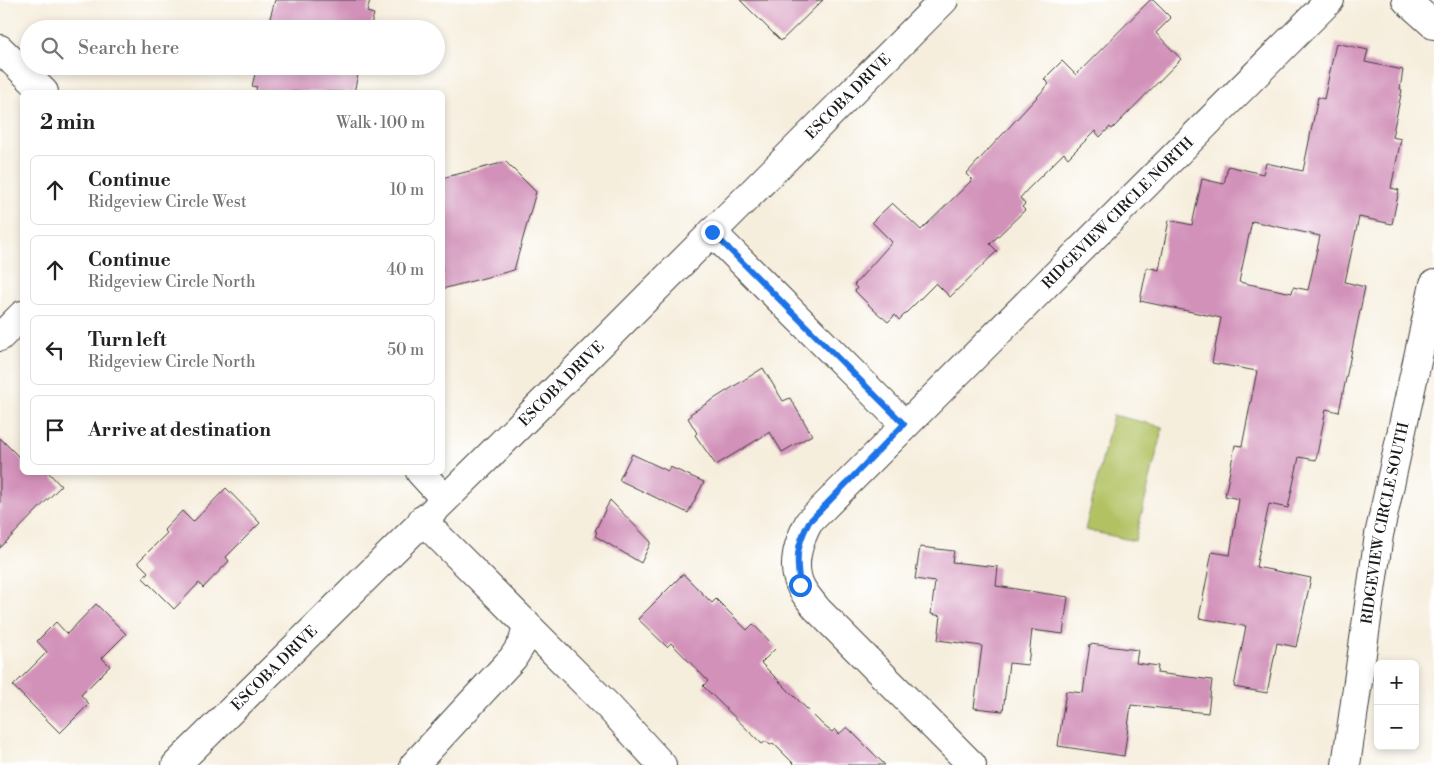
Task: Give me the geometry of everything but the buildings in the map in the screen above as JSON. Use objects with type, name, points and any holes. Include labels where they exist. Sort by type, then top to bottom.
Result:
[{"type":"street","name":"ESCOBA DRIVE","points":[[176,765],[944,0]]},
{"type":"street","name":"RIDGEVIEW CIRCLE NORTH","points":[[972,765],[817,609],[800,585],[796,560],[800,539],[809,522],[904,424],[1330,0]]},
{"type":"street","points":[[1406,0],[1434,25]]},
{"type":"street","points":[[0,48],[20,68]]},
{"type":"street","points":[[27,75],[42,90]]},
{"type":"street","points":[[712,232],[904,424]]},
{"type":"street","name":"RIDGEVIEW CIRCLE SOUTH","points":[[1346,765],[1379,535],[1434,284]]},
{"type":"street","points":[[0,338],[20,317]]},
{"type":"street","points":[[423,475],[444,498]]},
{"type":"street","points":[[422,520],[527,624],[662,765]]},
{"type":"street","points":[[414,765],[513,658],[523,642],[527,624]]},
{"type":"green space","points":[[1113,415],[1163,427],[1135,541],[1085,530]]},
{"type":"route","points":[[712,232],[904,424],[809,522],[800,539],[796,560],[800,585]]}]
